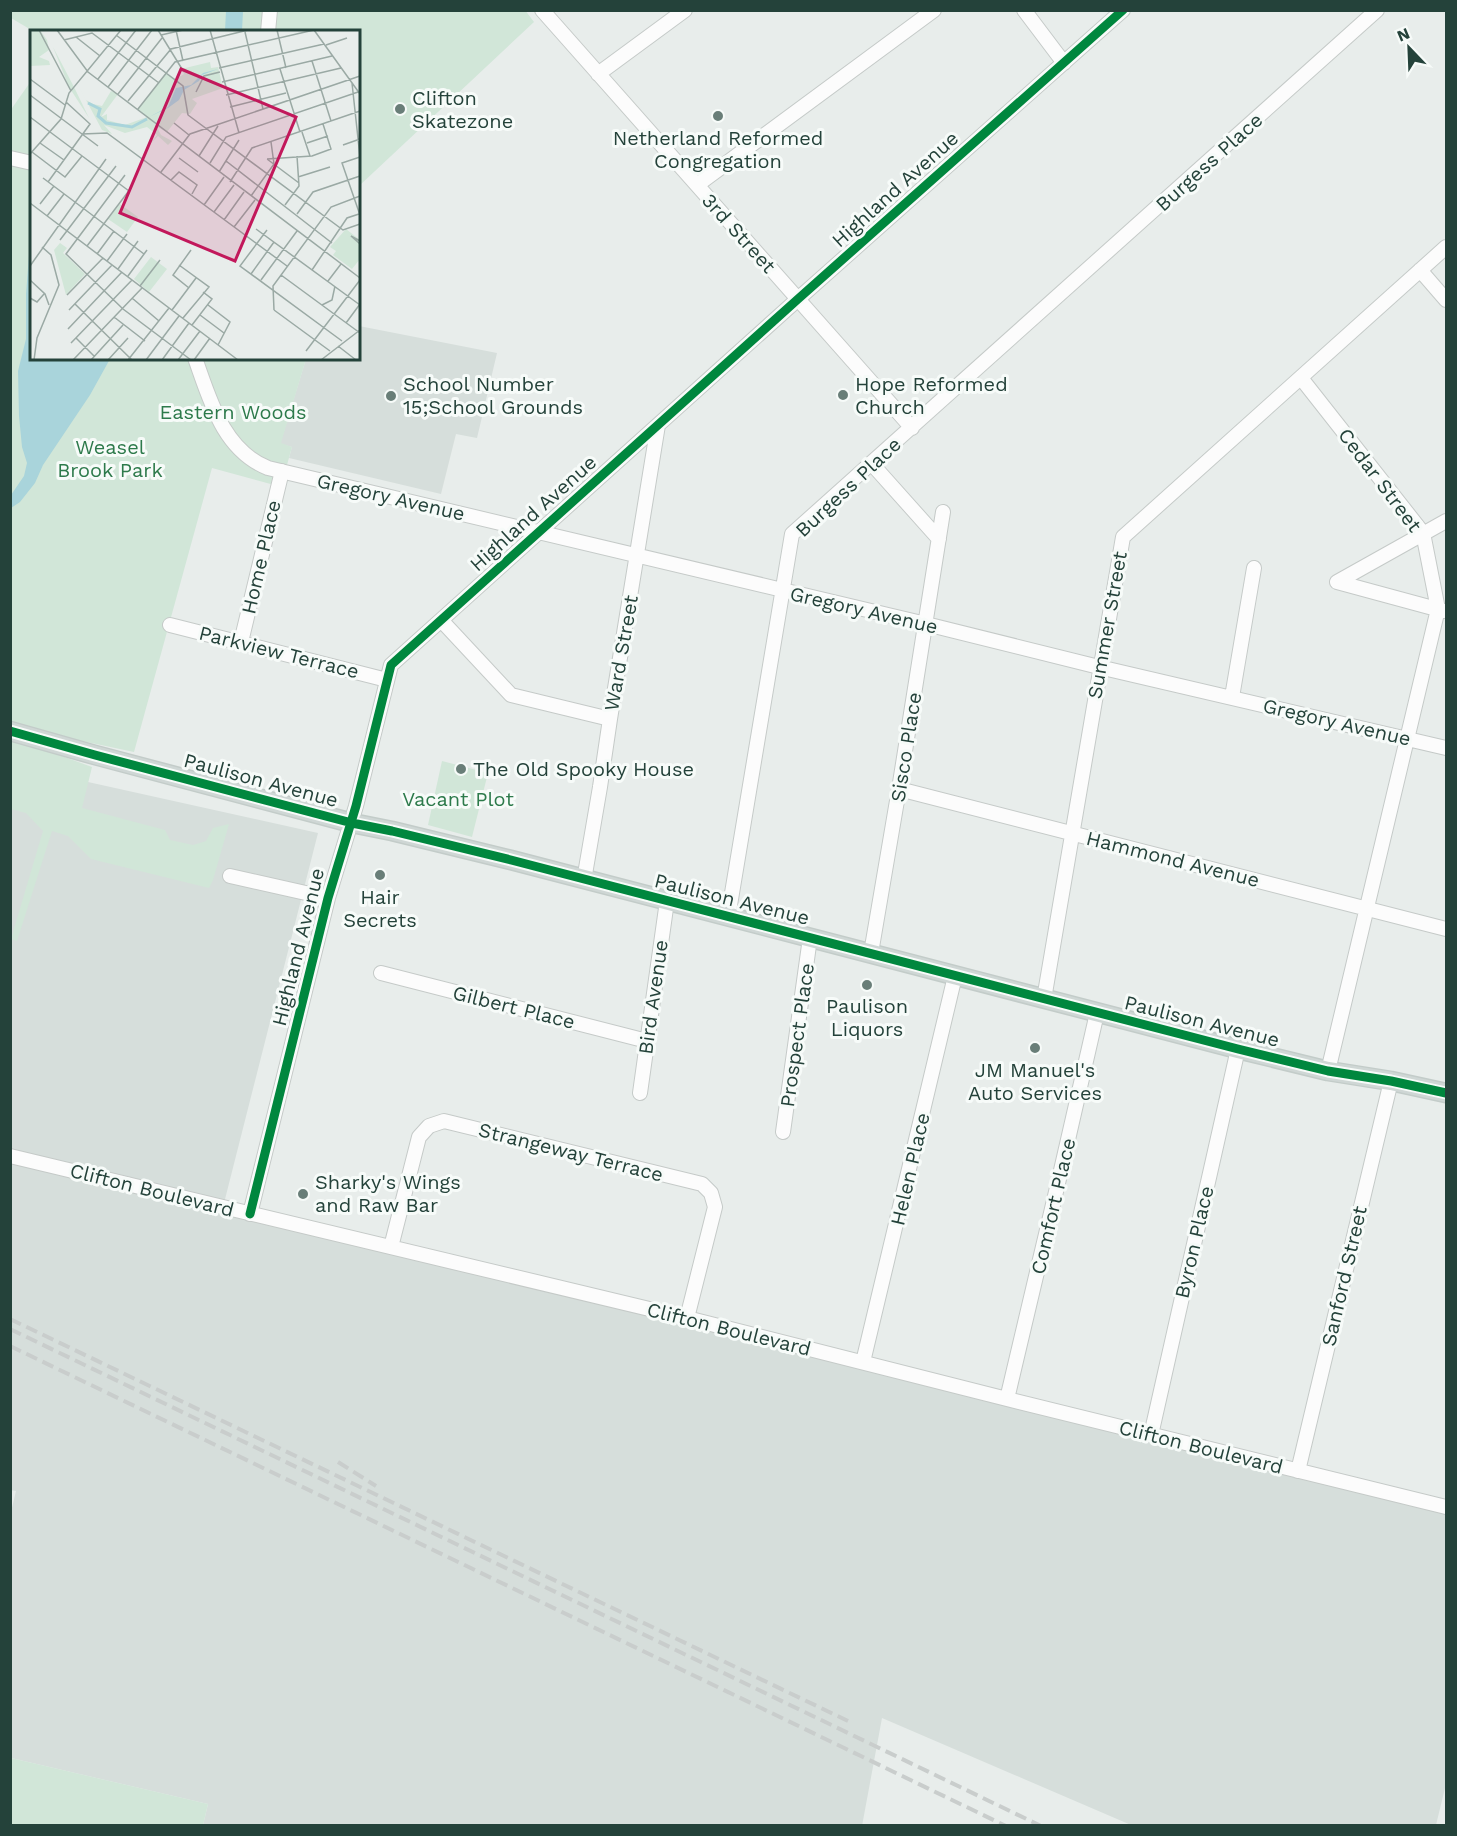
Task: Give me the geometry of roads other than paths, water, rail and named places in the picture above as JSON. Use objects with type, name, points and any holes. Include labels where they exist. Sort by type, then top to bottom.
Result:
[{"type":"main road","name":"Paulison Avenue","points":[[10,731],[352,823],[422,838],[1238,1049],[1328,1071],[1391,1081],[1446,1094]]},
{"type":"street","points":[[268,30],[270,10]]},
{"type":"street","name":"3rd Street","points":[[542,10],[912,428]]},
{"type":"street","points":[[598,74],[685,10]]},
{"type":"street","points":[[697,185],[934,10]]},
{"type":"street","points":[[1024,10],[1064,63]]},
{"type":"street","name":"Highland Avenue","points":[[250,1214],[328,898],[352,823],[391,665],[1122,10]]},
{"type":"street","name":"Burgess Place","points":[[728,917],[792,534],[1377,10]]},
{"type":"street","points":[[10,158],[30,163]]},
{"type":"street","name":"Summer Street","points":[[1044,999],[1123,537],[1446,247]]},
{"type":"street","points":[[1420,270],[1446,300]]},
{"type":"street","name":"Gregory Avenue","points":[[196,360],[220,424],[241,451],[261,465],[1099,667],[1446,748]]},
{"type":"street","name":"Cedar Street","points":[[1301,378],[1423,533],[1442,610],[1408,739],[1328,1071]]},
{"type":"street","name":"Ward Street","points":[[584,880],[658,425]]},
{"type":"street","points":[[872,464],[939,539]]},
{"type":"street","name":"Home Place","points":[[242,642],[282,471]]},
{"type":"street","name":"Sisco Place","points":[[871,953],[943,512]]},
{"type":"street","points":[[1442,610],[1337,582],[1446,521]]},
{"type":"street","points":[[1232,697],[1254,568]]},
{"type":"street","points":[[441,620],[511,695],[610,719]]},
{"type":"street","name":"Parkview Terrace","points":[[170,625],[387,680]]},
{"type":"street","name":"Hammond Avenue","points":[[899,789],[1446,929]]},
{"type":"street","points":[[230,876],[328,898]]},
{"type":"street","name":"Bird Avenue","points":[[640,1093],[667,901]]},
{"type":"street","name":"Prospect Place","points":[[783,1132],[810,938]]},
{"type":"street","name":"Gilbert Place","points":[[381,974],[647,1041]]},
{"type":"street","name":"Helen Place","points":[[863,1362],[955,976]]},
{"type":"street","name":"Comfort Place","points":[[1007,1399],[1097,1013]]},
{"type":"street","name":"Byron Place","points":[[1151,1435],[1238,1049]]},
{"type":"street","name":"Sanford Street","points":[[1298,1471],[1391,1081]]},
{"type":"street","name":"Strangeway Terrace","points":[[391,1247],[419,1137],[429,1126],[444,1121],[702,1184],[711,1193],[715,1207],[687,1318]]},
{"type":"street","name":"Clifton Boulevard","points":[[10,1156],[687,1318],[1446,1507]]},
{"type":"water","points":[[226,11],[243,11],[242,30],[225,30]]},
{"type":"water","points":[[30,242],[30,360],[109,360],[90,395],[43,465],[35,483],[20,502],[11,508],[11,495],[24,476],[27,463],[22,447],[18,371],[26,339],[26,294]]},
{"type":"railway","points":[[10,1319],[848,1721]]},
{"type":"railway","points":[[10,1329],[1041,1826]]},
{"type":"railway","points":[[10,1346],[1006,1826]]},
{"type":"railway","points":[[338,1462],[376,1486]]},
{"type":"place","name":"Clifton Skatezone","points":[[400,109]]},
{"type":"place","name":"Netherland Reformed Congregation","points":[[718,116]]},
{"type":"place","name":"Hope Reformed Church","points":[[843,395]]},
{"type":"place","name":"School Number 15;School Grounds","points":[[391,396]]},
{"type":"place","name":"The Old Spooky House","points":[[461,769]]},
{"type":"place","name":"Hair Secrets","points":[[380,875]]},
{"type":"place","name":"Paulison Liquors","points":[[867,985]]},
{"type":"place","name":"JM Manuel's Auto Services","points":[[1035,1048]]},
{"type":"place","name":"Sharky's Wings and Raw Bar","points":[[303,1194]]},
{"type":"park label","name":"Eastern Woods","points":[[233,412]]},
{"type":"park label","name":"Weasel Brook Park","points":[[110,458]]},
{"type":"park label","name":"Vacant Plot","points":[[458,799]]}]
